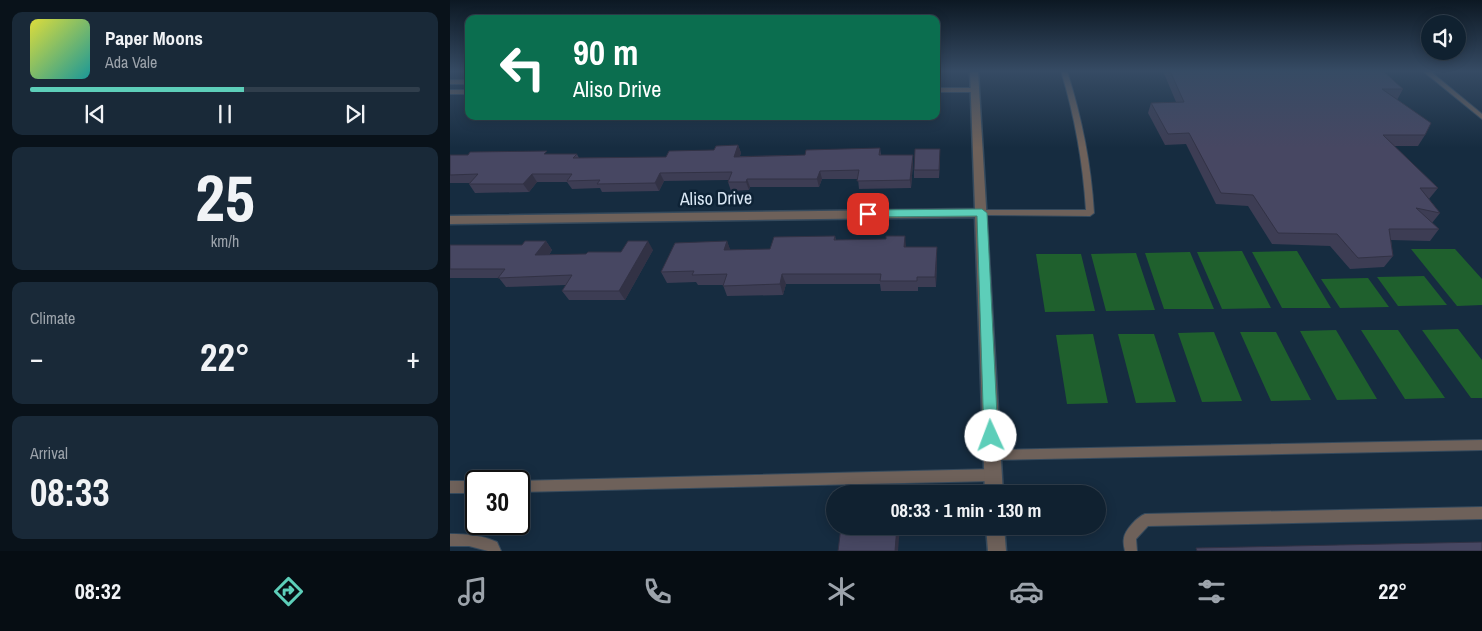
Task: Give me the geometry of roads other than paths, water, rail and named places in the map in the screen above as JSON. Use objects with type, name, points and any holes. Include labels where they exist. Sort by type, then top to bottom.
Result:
[{"type":"street","points":[[975,97],[994,485]]},
{"type":"street","name":"Aliso Drive","points":[[450,220],[982,213]]},
{"type":"street","points":[[996,535],[997,551]]},
{"type":"lane","points":[[982,213],[1090,213],[1089,190],[1082,143],[1072,97]]},
{"type":"lane","points":[[1457,97],[1482,117]]},
{"type":"lane","points":[[992,455],[1482,445]]},
{"type":"lane","points":[[530,486],[993,475]]},
{"type":"lane","points":[[450,487],[465,486]]},
{"type":"lane","points":[[1131,551],[1130,537],[1145,520],[1482,513]]},
{"type":"lane","points":[[450,540],[469,540],[493,546],[495,551]]}]
